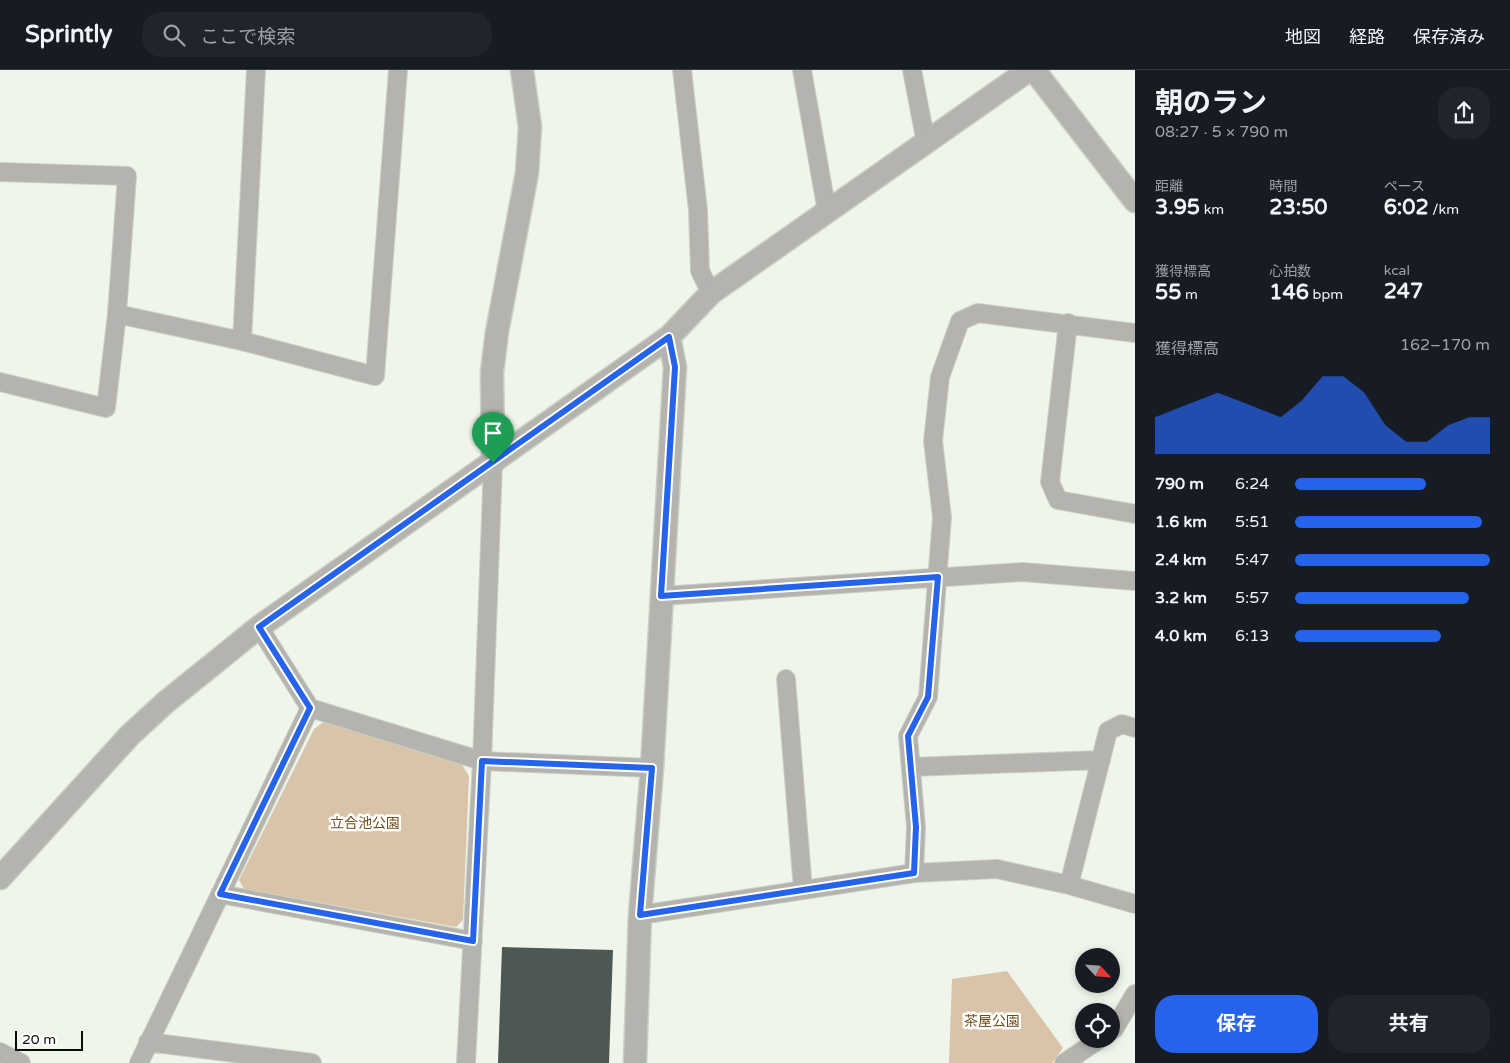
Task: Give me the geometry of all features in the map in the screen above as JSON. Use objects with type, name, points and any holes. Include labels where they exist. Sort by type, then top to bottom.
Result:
[{"type":"street","points":[[242,341],[256,70]]},
{"type":"street","points":[[117,314],[242,341],[375,376],[398,70]]},
{"type":"street","points":[[466,1063],[482,761],[493,463],[492,372],[497,332],[527,173],[530,127],[522,70]]},
{"type":"street","points":[[682,70],[698,210],[700,271],[711,293]]},
{"type":"street","points":[[802,70],[827,212]]},
{"type":"street","points":[[912,70],[926,143]]},
{"type":"street","points":[[0,878],[130,735],[166,702],[259,627],[669,337],[711,293],[1029,70]]},
{"type":"street","points":[[1034,70],[1135,201]]},
{"type":"street","points":[[0,172],[127,176],[117,314],[106,408],[0,382]]},
{"type":"street","points":[[914,873],[916,827],[908,736],[928,697],[942,517],[933,441],[940,377],[960,321],[978,313],[1135,333]]},
{"type":"street","points":[[1068,323],[1050,482],[1058,500],[1135,514]]},
{"type":"street","points":[[635,1063],[640,915],[652,768],[675,367],[669,337]]},
{"type":"street","points":[[661,596],[1022,572],[1135,580]]},
{"type":"street","points":[[259,627],[310,708],[482,761],[652,768]]},
{"type":"street","points":[[786,679],[803,890]]},
{"type":"street","points":[[139,1063],[310,708]]},
{"type":"street","points":[[1069,885],[1108,730],[1122,724],[1135,728]]},
{"type":"street","points":[[911,767],[1101,760]]},
{"type":"street","points":[[640,915],[914,873],[997,869],[1069,885],[1135,904]]},
{"type":"street","points":[[220,894],[473,941]]},
{"type":"street","points":[[1120,1019],[1135,994]]},
{"type":"street","points":[[148,1042],[312,1063]]},
{"type":"street","points":[[1064,1063],[1086,1048]]},
{"type":"street","points":[[0,1052],[21,1063]]},
{"type":"green space","name":"立合池公園","points":[[325,721],[461,763],[469,776],[463,920],[456,927],[244,889],[239,880],[314,729]]},
{"type":"green space","name":"茶屋公園","points":[[1007,971],[1063,1048],[1052,1063],[949,1063],[952,979]]},
{"type":"building","points":[[502,947],[613,950],[609,1063],[498,1063]]},
{"type":"route","points":[[669,337],[675,367],[661,596],[938,577],[928,697],[908,736],[916,827],[914,873],[640,915],[652,768],[482,761],[473,941],[220,894],[310,708],[259,627],[493,463],[669,337]]}]
